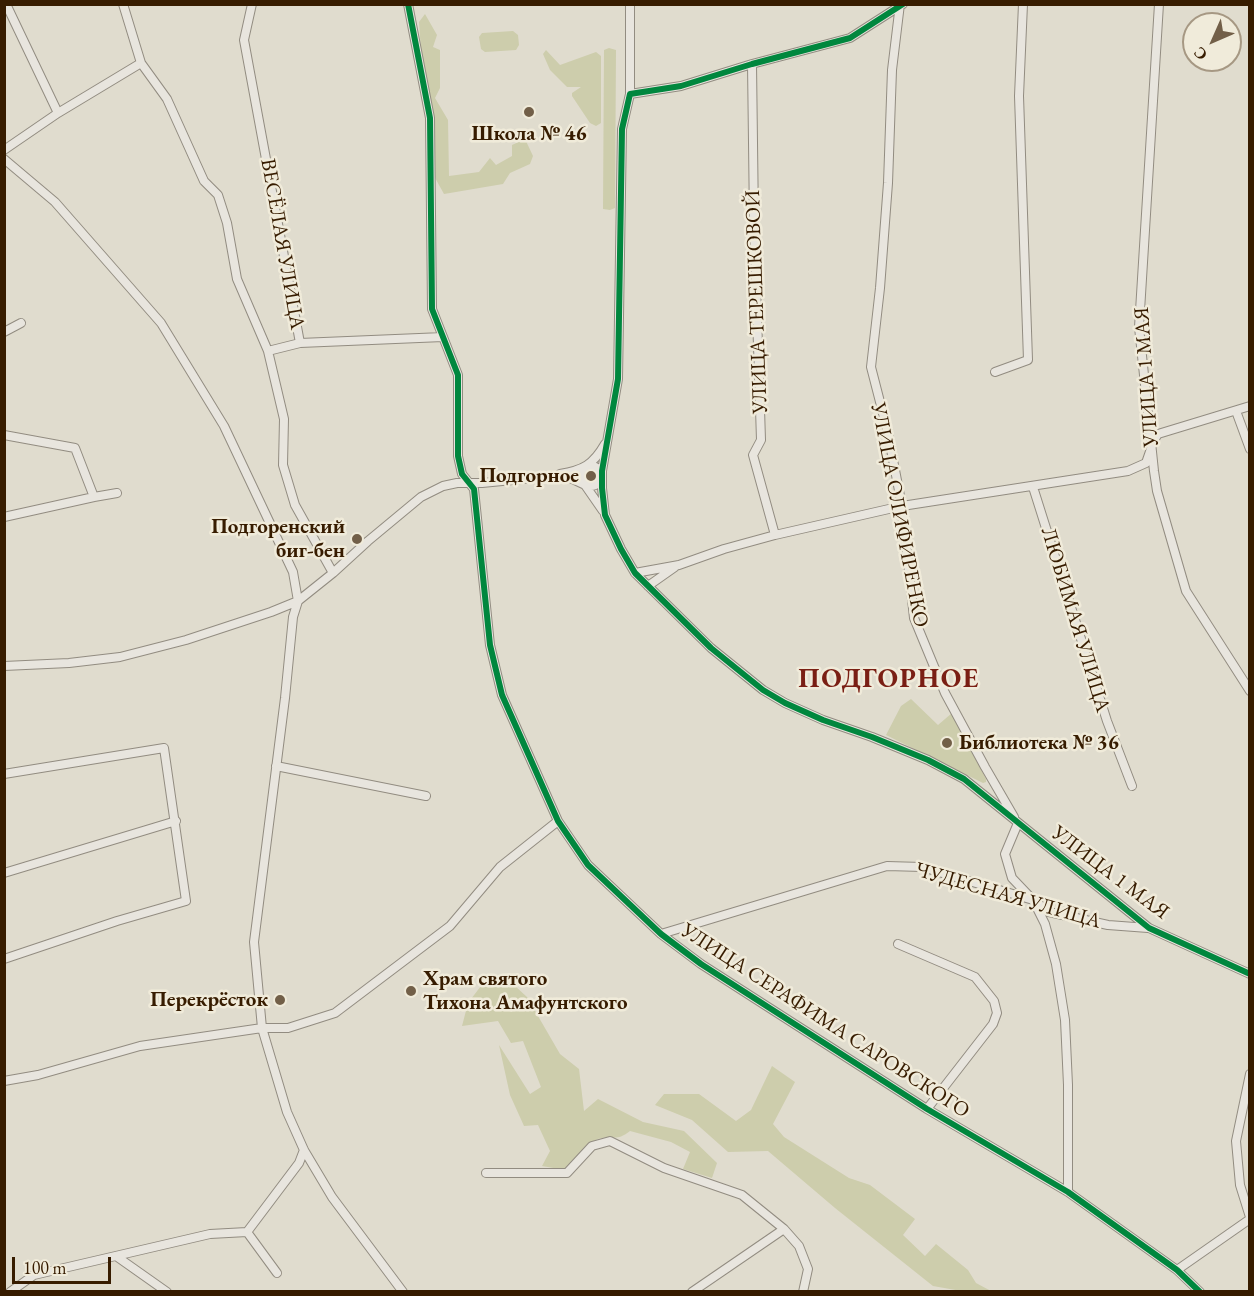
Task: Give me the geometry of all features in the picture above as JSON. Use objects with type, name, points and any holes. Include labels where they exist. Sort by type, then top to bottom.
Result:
[{"type":"street","points":[[6,4],[58,113]]},
{"type":"street","points":[[123,4],[141,63],[167,99],[204,181],[218,195],[227,223],[237,279],[268,351],[284,419],[284,465],[295,505],[333,573]]},
{"type":"street","name":"ВЕСЁЛАЯ УЛИЦА","points":[[252,4],[244,40],[300,343],[443,337]]},
{"type":"street","name":"УЛИЦА СЕРАФИМА САРОВСКОГО","points":[[408,4],[430,118],[432,309],[458,375],[458,456],[462,474],[474,489],[490,645],[502,695],[558,821],[588,865],[661,934],[702,964],[927,1109],[1068,1192],[1177,1270],[1200,1292]]},
{"type":"street","points":[[4,666],[69,663],[120,657],[186,640],[272,612],[298,601],[422,497],[443,486],[553,476],[568,477],[585,485],[595,486],[602,478],[618,379],[622,129],[630,94],[630,4]]},
{"type":"street","points":[[995,372],[1028,360],[1019,96],[1023,4]]},
{"type":"street","name":"УЛИЦА 1 МАЯ","points":[[1159,4],[1139,327],[1151,449],[1157,491],[1186,591],[1250,691]]},
{"type":"street","points":[[630,94],[681,86],[850,38],[902,5]]},
{"type":"street","name":"УЛИЦА ОЛИФИРЕНКО","points":[[902,5],[892,70],[881,276],[871,367],[887,429],[902,506],[914,618],[945,693],[1018,823]]},
{"type":"street","points":[[4,150],[58,113],[141,63]]},
{"type":"street","name":"УЛИЦА ТЕРЕШКОВОЙ","points":[[752,64],[761,440],[753,455],[775,535]]},
{"type":"street","points":[[4,159],[55,202],[161,323],[224,426],[293,572],[298,601],[293,617],[254,942],[262,1028],[287,1112],[304,1150],[332,1197],[403,1292]]},
{"type":"street","points":[[4,332],[21,323]]},
{"type":"street","points":[[268,351],[300,343]]},
{"type":"street","points":[[635,573],[679,565],[724,549],[775,535],[902,506],[1128,471],[1146,463],[1158,434],[1250,406]]},
{"type":"street","points":[[1236,411],[1250,449]]},
{"type":"street","points":[[4,435],[75,448],[94,497]]},
{"type":"street","points":[[605,514],[581,476],[608,439]]},
{"type":"street","points":[[553,476],[586,467],[596,467],[602,478],[605,514]]},
{"type":"street","name":"ЛЮБИМАЯ УЛИЦА","points":[[1033,487],[1107,721],[1131,786]]},
{"type":"street","points":[[4,517],[117,494]]},
{"type":"street","name":"УЛИЦА 1 МАЯ","points":[[605,514],[635,573],[711,648],[763,690],[785,703],[928,760],[964,779],[982,791],[1018,823],[1149,928],[1250,974]]},
{"type":"street","points":[[648,586],[679,565]]},
{"type":"street","points":[[4,774],[164,748],[186,901],[117,921],[4,959]]},
{"type":"street","points":[[276,766],[426,796]]},
{"type":"street","points":[[4,873],[176,821]]},
{"type":"street","points":[[4,1081],[38,1075],[140,1046],[262,1028],[288,1028],[313,1022],[335,1013],[450,926],[500,867],[558,821]]},
{"type":"street","points":[[1018,823],[1005,854],[1012,878],[1033,900],[1045,924],[1056,964],[1065,1020],[1068,1085],[1068,1192]]},
{"type":"street","name":"ЧУДЕСНАЯ УЛИЦА","points":[[661,934],[887,866],[922,867],[1033,900],[1049,912],[1108,925],[1149,928]]},
{"type":"street","points":[[898,944],[975,976],[994,1001],[997,1013],[993,1024],[927,1109]]},
{"type":"street","points":[[1177,1270],[1250,1218],[1240,1185],[1236,1141],[1250,1074]]},
{"type":"street","points":[[486,1173],[567,1173],[592,1146],[610,1141],[664,1168],[742,1195],[784,1229],[799,1246],[808,1269],[803,1292]]},
{"type":"street","points":[[10,1292],[34,1275],[210,1234],[247,1232],[299,1163],[304,1150]]},
{"type":"street","points":[[692,1292],[784,1229]]},
{"type":"street","points":[[247,1232],[277,1273]]},
{"type":"street","points":[[116,1257],[167,1292]]},
{"type":"green space","points":[[425,14],[437,35],[433,47],[440,50],[440,88],[435,98],[448,120],[449,176],[479,172],[490,158],[496,165],[512,156],[512,145],[525,139],[533,156],[530,164],[510,173],[503,184],[444,194],[429,167],[419,22]]},
{"type":"green space","points":[[513,31],[518,35],[519,45],[516,50],[485,52],[481,49],[479,37],[482,33]]},
{"type":"green space","points":[[609,48],[616,50],[615,208],[610,210],[603,209],[604,50]]},
{"type":"green space","points":[[546,50],[560,65],[596,52],[601,56],[601,123],[596,126],[590,123],[572,96],[572,93],[581,87],[567,87],[550,70],[543,54]]},
{"type":"green space","points":[[591,468],[599,476],[591,484],[583,476]]},
{"type":"green space","points":[[911,699],[938,725],[952,713],[986,782],[983,783],[886,735],[901,706]]},
{"type":"green space","points":[[502,974],[527,997],[560,1054],[579,1069],[584,1111],[598,1099],[643,1122],[684,1131],[717,1163],[712,1178],[683,1169],[690,1152],[671,1142],[630,1131],[619,1137],[602,1138],[592,1142],[565,1170],[542,1166],[550,1151],[538,1125],[524,1126],[510,1095],[499,1045],[530,1094],[541,1087],[523,1041],[511,1043],[498,1021],[462,1026],[468,1003],[487,978]]},
{"type":"green space","points":[[772,1066],[795,1082],[773,1124],[784,1137],[849,1178],[870,1185],[915,1219],[903,1235],[925,1256],[936,1244],[968,1270],[976,1283],[991,1291],[961,1291],[933,1286],[768,1151],[728,1152],[692,1120],[655,1105],[664,1094],[699,1094],[736,1121],[751,1110]]},
{"type":"cycle path","points":[[408,4],[430,118],[432,309],[458,375],[458,456],[462,474],[474,489],[490,645],[502,695],[558,821],[588,865],[661,934],[701,964],[927,1109],[1068,1192],[1177,1270],[1200,1292]]},
{"type":"cycle path","points":[[903,4],[850,38],[681,86],[630,94],[622,129],[618,379],[602,471],[605,515],[635,573],[711,648],[763,690],[823,720],[928,760],[964,779],[1149,928],[1250,974]]},
{"type":"place","name":"Школа № 46","points":[[529,112]]},
{"type":"place","name":"Подгорное","points":[[591,476]]},
{"type":"place","name":"Подгоренский биг-бен","points":[[357,539]]},
{"type":"place","name":"Библиотека № 36","points":[[947,743]]},
{"type":"place","name":"Храм святого Тихона Амафунтского","points":[[411,991]]},
{"type":"place","name":"Перекрёсток","points":[[280,1000]]},
{"type":"district","name":"ПОДГОРНОЕ","points":[[889,680]]}]
